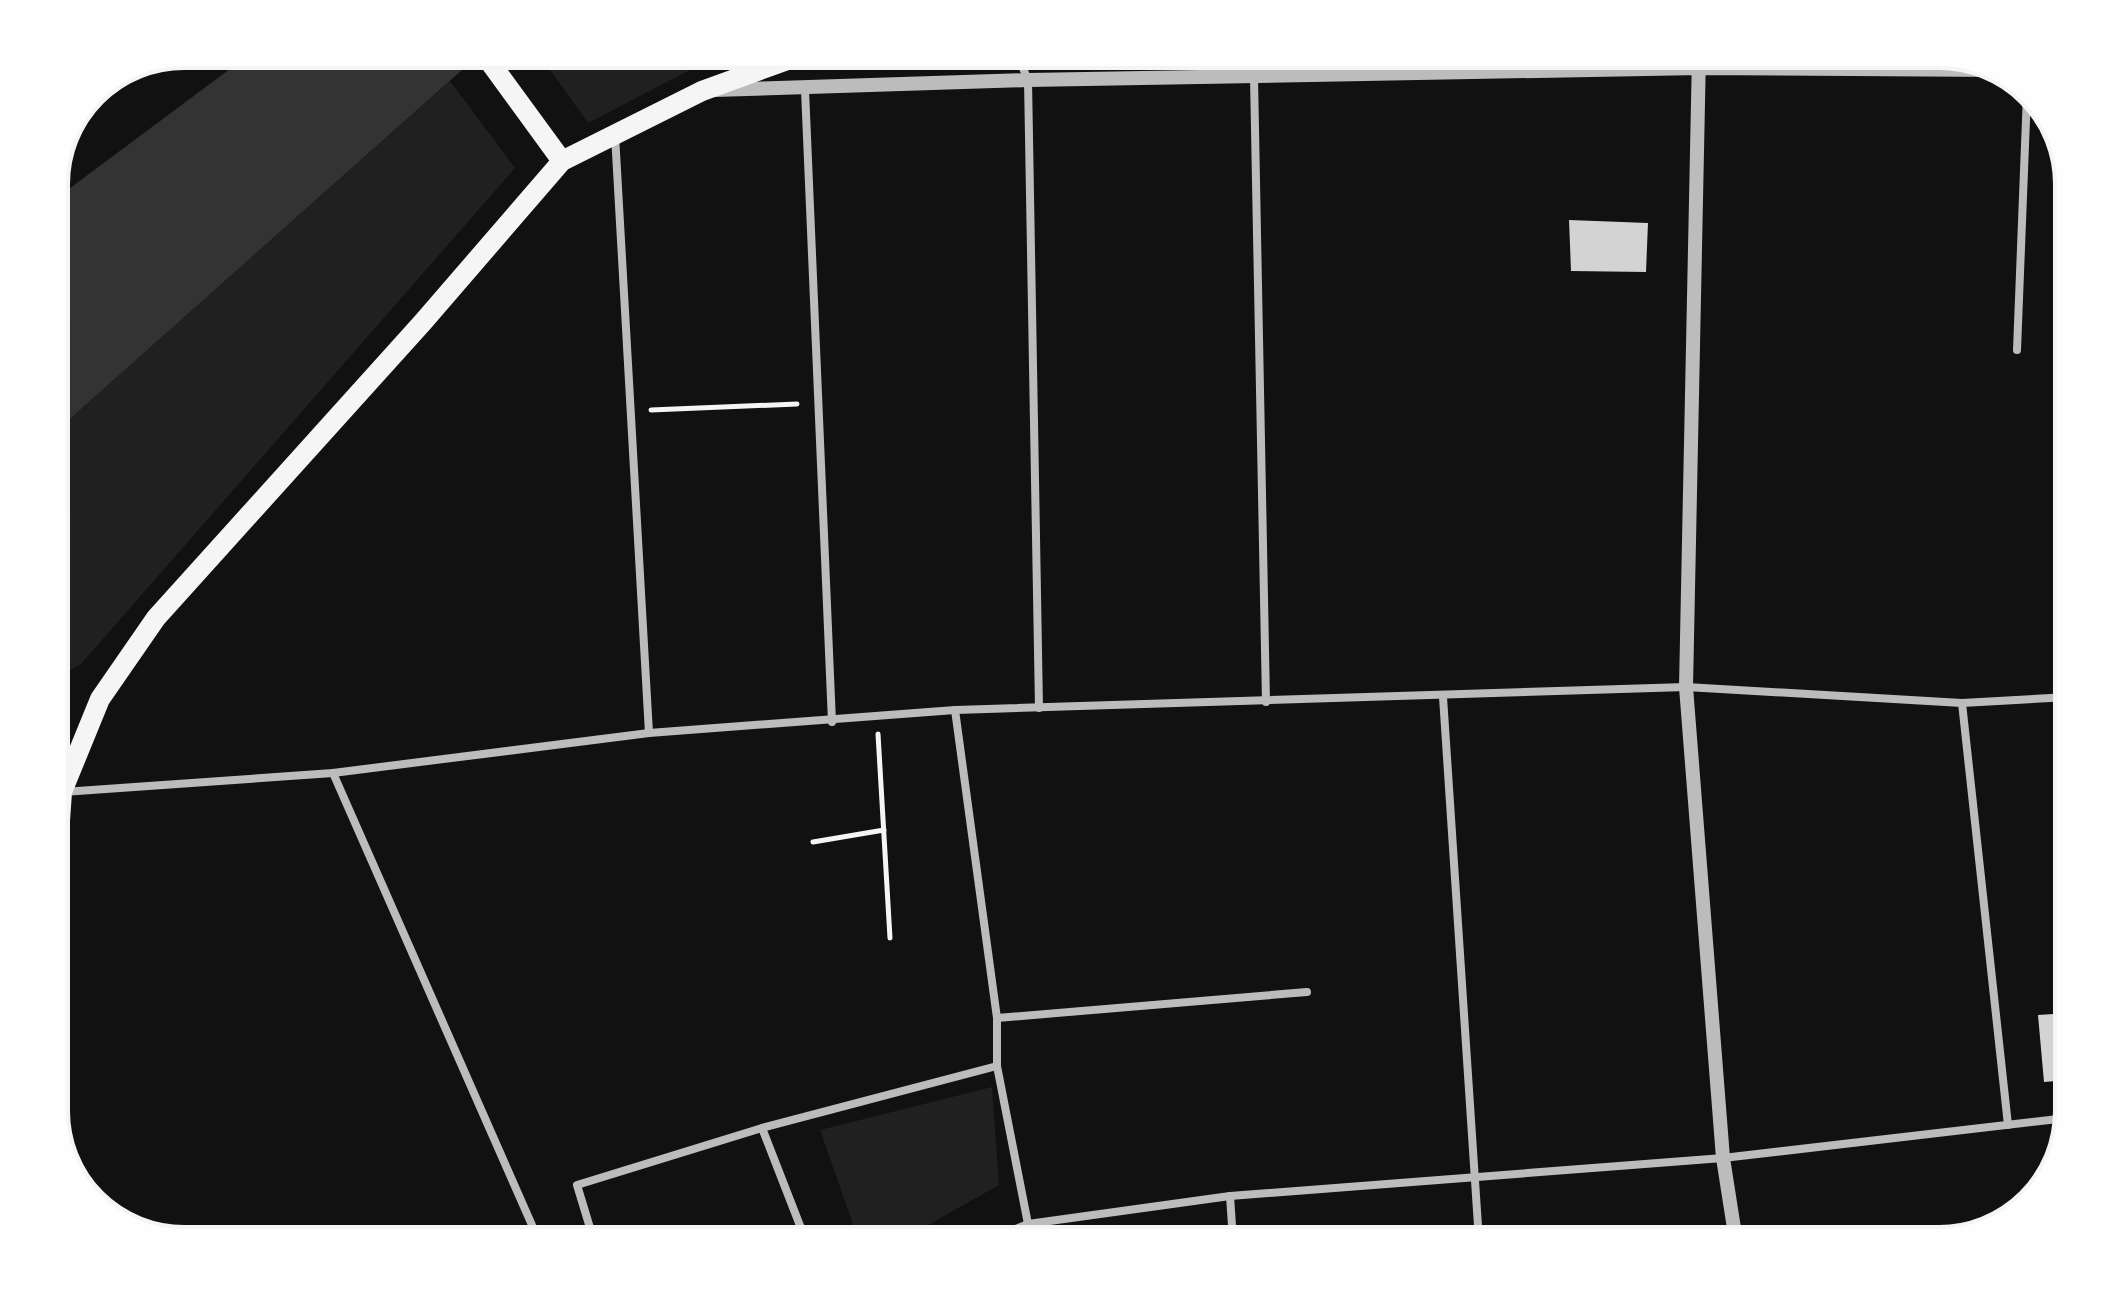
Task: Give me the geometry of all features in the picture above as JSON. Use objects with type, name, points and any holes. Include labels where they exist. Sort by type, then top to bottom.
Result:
[{"type":"main road","points":[[494,68],[562,161]]},
{"type":"main road","points":[[68,769],[100,699],[156,618],[423,322],[562,161],[702,91],[765,68]]},
{"type":"street","points":[[1023,68],[1028,80],[1039,708]]},
{"type":"street","points":[[702,91],[1505,68]]},
{"type":"street","points":[[1700,68],[1686,687],[1723,1158],[1734,1227]]},
{"type":"street","points":[[1254,77],[1266,702]]},
{"type":"street","points":[[805,90],[832,722]]},
{"type":"street","points":[[2017,350],[2026,108]]},
{"type":"street","points":[[615,132],[634,411],[649,733]]},
{"type":"street","points":[[68,790],[333,773],[649,733],[832,722],[955,710],[1686,687],[1962,703],[2055,698]]},
{"type":"street","points":[[1443,697],[1478,1227]]},
{"type":"street","points":[[1962,703],[2008,1125]]},
{"type":"street","points":[[955,710],[997,1018],[997,1066],[1028,1224]]},
{"type":"street","points":[[333,773],[533,1227]]},
{"type":"street","points":[[997,1018],[1307,992]]},
{"type":"street","points":[[590,1227],[577,1185],[762,1128],[997,1066]]},
{"type":"street","points":[[1021,1227],[1230,1196],[1723,1158],[2054,1119]]},
{"type":"street","points":[[762,1128],[801,1227]]},
{"type":"street","points":[[1230,1196],[1232,1227]]},
{"type":"path","points":[[634,411],[818,403]]},
{"type":"path","points":[[877,717],[890,938]]},
{"type":"path","points":[[813,842],[884,830]]},
{"type":"shaded area","points":[[231,68],[464,68],[68,421],[68,190]]},
{"type":"shaded area","points":[[549,68],[694,68],[588,123]]},
{"type":"shaded area","points":[[450,81],[515,168],[81,664],[68,671],[68,421]]},
{"type":"shaded area","points":[[992,1087],[999,1185],[925,1227],[854,1227],[820,1130]]},
{"type":"building","points":[[1569,220],[1648,223],[1646,272],[1571,271]]},
{"type":"building","points":[[2055,1014],[2055,1081],[2044,1082],[2038,1015]]}]
